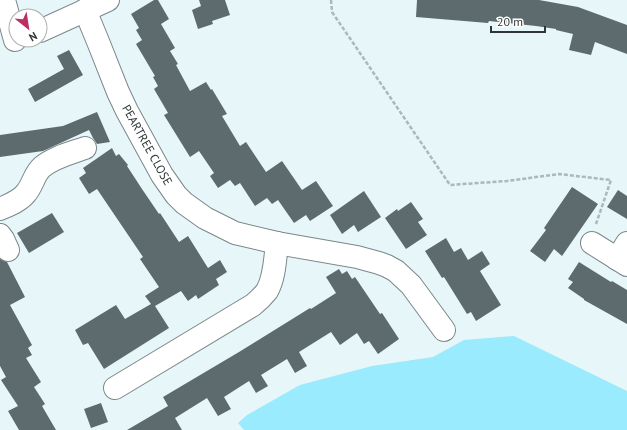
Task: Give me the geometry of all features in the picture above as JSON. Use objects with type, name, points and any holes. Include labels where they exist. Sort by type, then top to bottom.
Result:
[{"type":"street","points":[[4,0],[8,27]]},
{"type":"street","points":[[48,27],[108,0]]},
{"type":"street","name":"PEARTREE CLOSE","points":[[85,10],[127,111],[162,175],[176,195],[184,203],[210,221],[235,233],[277,243],[357,257],[387,266],[402,276],[411,285],[444,330]]},
{"type":"street","points":[[0,209],[26,194],[34,177],[42,167],[55,159],[85,148]]},
{"type":"street","points":[[115,388],[254,305],[267,291],[270,283],[277,243]]},
{"type":"street","points":[[592,243],[624,256]]},
{"type":"path","points":[[331,0],[332,12],[450,185],[506,181],[559,174],[611,180],[592,243]]},
{"type":"shaded area","points":[[514,336],[627,391],[627,430],[244,430],[238,423],[247,415],[300,385],[372,366],[433,357],[464,340]]},
{"type":"building","points":[[154,0],[158,0],[169,19],[161,24],[175,48],[170,51],[178,64],[176,65],[190,91],[206,82],[227,114],[222,116],[240,146],[246,142],[266,172],[282,161],[302,190],[316,181],[333,206],[310,221],[306,215],[294,223],[278,200],[272,204],[267,198],[255,206],[240,183],[235,186],[230,180],[218,188],[210,176],[214,173],[199,151],[190,157],[164,115],[168,113],[154,89],[158,86],[153,77],[155,76],[136,44],[142,40],[136,30],[139,28],[131,14]]},
{"type":"building","points":[[199,0],[225,0],[230,15],[212,21],[213,24],[198,29],[192,10],[201,6]]},
{"type":"building","points":[[417,0],[539,0],[578,7],[627,25],[627,54],[595,42],[591,55],[569,50],[573,34],[556,29],[489,21],[488,23],[416,17]]},
{"type":"building","points":[[69,50],[83,75],[35,102],[28,89],[64,69],[57,56]]},
{"type":"building","points":[[97,112],[110,142],[97,144],[89,130],[43,151],[0,157],[0,135],[63,126]]},
{"type":"building","points":[[112,148],[116,156],[119,154],[128,165],[127,166],[142,189],[179,242],[188,236],[208,268],[220,260],[227,272],[216,279],[219,285],[198,299],[196,295],[188,301],[181,291],[155,306],[169,328],[104,369],[88,343],[83,345],[75,330],[116,305],[125,319],[151,304],[145,296],[159,287],[140,259],[143,257],[97,189],[89,194],[79,178],[86,173],[83,168]]},
{"type":"building","points":[[572,187],[598,204],[562,256],[554,249],[545,262],[530,251],[546,230],[544,228]]},
{"type":"building","points":[[618,190],[627,196],[627,219],[607,207]]},
{"type":"building","points":[[364,191],[381,217],[358,232],[354,225],[342,234],[330,215]]},
{"type":"building","points":[[411,202],[423,219],[418,222],[427,235],[406,249],[385,218],[397,209],[398,211]]},
{"type":"building","points":[[52,213],[64,232],[29,253],[17,233]]},
{"type":"building","points":[[446,238],[454,252],[461,248],[468,260],[482,251],[490,264],[480,271],[501,305],[476,321],[471,312],[467,314],[444,277],[442,278],[425,251]]},
{"type":"building","points":[[0,259],[7,262],[25,297],[10,305],[32,345],[28,348],[32,355],[26,358],[41,382],[34,387],[45,404],[42,406],[56,430],[19,430],[8,411],[18,406],[1,380],[6,377],[0,366]]},
{"type":"building","points":[[579,262],[627,290],[627,324],[584,300],[568,288],[573,282],[568,279]]},
{"type":"building","points":[[339,269],[342,274],[347,271],[352,279],[355,277],[399,339],[378,354],[369,341],[364,344],[357,333],[340,345],[331,332],[299,352],[307,366],[295,373],[287,359],[261,375],[268,386],[256,393],[249,381],[224,397],[231,409],[218,416],[207,398],[175,418],[182,430],[127,430],[168,406],[163,397],[336,293],[326,277]]},
{"type":"building","points":[[101,403],[108,422],[91,428],[84,409]]}]
